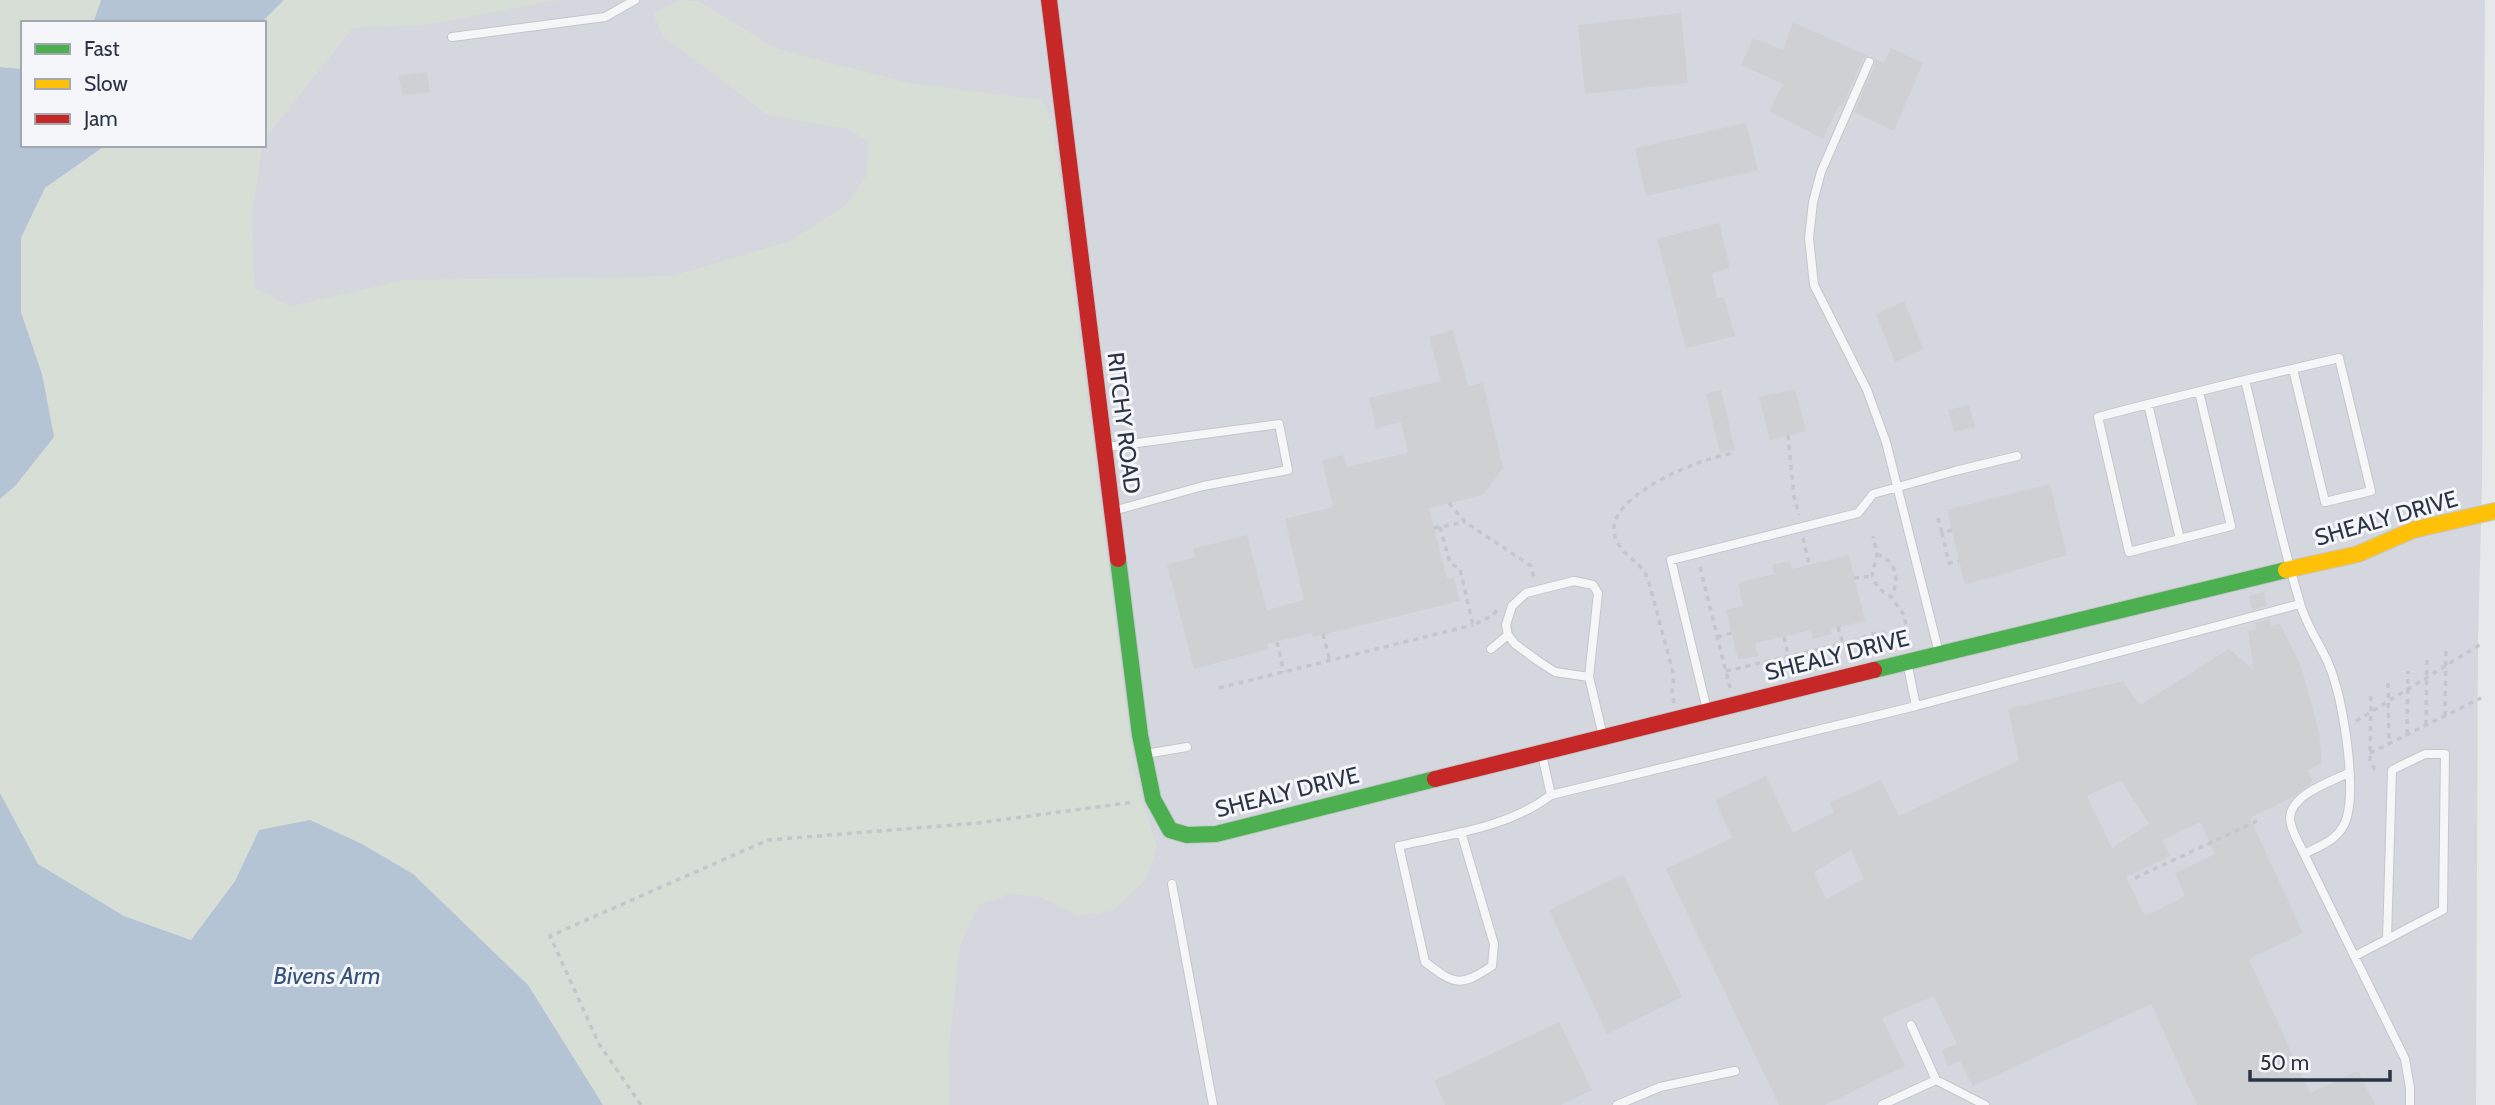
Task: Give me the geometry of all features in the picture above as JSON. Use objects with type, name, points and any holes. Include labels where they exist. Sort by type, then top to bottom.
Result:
[{"type":"street","name":"RITCHY ROAD","points":[[1049,0],[1144,754],[1153,799],[1170,830],[1187,835]]},
{"type":"street","name":"SHEALY DRIVE","points":[[1187,835],[1216,834],[1906,661],[2291,567],[2358,554],[2413,530],[2495,511]]},
{"type":"lane","points":[[452,37],[605,17],[635,0]]},
{"type":"lane","points":[[1869,62],[1821,172],[1813,202],[1809,238],[1814,285],[1867,390],[1886,442],[1939,653]]},
{"type":"lane","points":[[2199,392],[2231,526],[2129,552],[2098,416],[2245,380],[2292,369],[2339,358],[2371,491],[2325,502],[2292,369]]},
{"type":"lane","points":[[2245,380],[2300,604],[2336,682],[2346,737],[2349,804],[2343,829],[2335,838],[2304,854]]},
{"type":"lane","points":[[2148,404],[2180,539]]},
{"type":"lane","points":[[1104,447],[1279,424],[1288,470],[1203,486],[1112,511]]},
{"type":"lane","points":[[1707,710],[1671,560],[1858,513],[1873,494],[2017,456]]},
{"type":"lane","points":[[1589,677],[1555,672],[1526,654],[1508,635],[1506,625],[1509,613],[1519,597],[1574,581],[1593,585],[1598,593],[1589,677],[1603,736]]},
{"type":"lane","points":[[1461,832],[1494,944],[1492,967],[1472,980],[1449,980],[1424,962],[1399,846],[1511,818],[1535,807],[1550,795],[1916,706],[2300,604]]},
{"type":"lane","points":[[1491,649],[1508,635]]},
{"type":"lane","points":[[1906,661],[1916,706]]},
{"type":"lane","points":[[1144,754],[1187,747]]},
{"type":"lane","points":[[1542,752],[1550,795]]},
{"type":"lane","points":[[2355,956],[2444,910],[2445,754],[2425,754],[2392,770],[2387,939]]},
{"type":"lane","points":[[2348,773],[2301,798],[2292,810],[2291,824],[2405,1059],[2410,1105]]},
{"type":"lane","points":[[1172,884],[1213,1105]]},
{"type":"lane","points":[[1911,1025],[1936,1080],[1985,1105]]},
{"type":"lane","points":[[1617,1105],[1660,1087],[1735,1070]]},
{"type":"lane","points":[[1882,1105],[1936,1080]]},
{"type":"path","points":[[1788,435],[1794,497],[1799,515]]},
{"type":"path","points":[[1449,503],[1465,522],[1531,566],[1534,580],[1528,582]]},
{"type":"path","points":[[1938,517],[1949,563],[1959,561]]},
{"type":"path","points":[[1434,528],[1465,522]]},
{"type":"path","points":[[1440,527],[1450,563],[1460,569],[1473,625]]},
{"type":"path","points":[[1942,533],[1952,530]]},
{"type":"path","points":[[1802,536],[1809,564]]},
{"type":"path","points":[[1726,671],[1843,644],[1876,633],[1897,635],[1902,632],[1905,621],[1891,597],[1878,588],[1872,576],[1877,554],[1873,536]]},
{"type":"path","points":[[1877,554],[1888,559],[1896,572],[1895,588],[1891,597]]},
{"type":"path","points":[[1700,567],[1731,691]]},
{"type":"path","points":[[1854,578],[1872,576]]},
{"type":"path","points":[[1219,688],[1473,625],[1492,616],[1498,609]]},
{"type":"path","points":[[1838,627],[1843,644]]},
{"type":"path","points":[[1717,637],[1732,633]]},
{"type":"path","points":[[1323,634],[1330,661]]},
{"type":"path","points":[[1784,637],[1793,676]]},
{"type":"path","points":[[1277,642],[1284,672]]},
{"type":"path","points":[[2356,721],[2481,644]]},
{"type":"path","points":[[2445,716],[2446,647]]},
{"type":"path","points":[[2426,726],[2427,659]]},
{"type":"path","points":[[2407,734],[2408,671]]},
{"type":"path","points":[[2389,682],[2389,744]]},
{"type":"path","points":[[2371,696],[2370,753],[2371,765],[2377,773]]},
{"type":"path","points":[[2370,753],[2481,698]]},
{"type":"path","points":[[641,1105],[599,1044],[550,936],[768,840],[978,823],[1153,799]]},
{"type":"path","points":[[2136,878],[2257,821]]},
{"type":"shaded area","points":[[0,0],[101,0],[94,21],[21,21],[21,69],[0,67]]},
{"type":"shaded area","points":[[284,0],[2485,0],[2476,1105],[603,1105],[598,1096],[0,499],[15,486],[105,147],[266,147],[266,21],[263,21]]},
{"type":"shaded area","points":[[284,0],[558,0],[424,25],[353,28],[266,137],[266,21],[263,21]]},
{"type":"shaded area","points":[[680,0],[698,1],[777,49],[910,83],[1042,100],[1052,120],[1134,772],[1157,848],[1146,880],[1112,911],[1079,916],[1040,897],[1010,894],[979,905],[960,946],[949,1048],[950,1105],[603,1105],[528,985],[413,874],[260,830],[235,881],[191,940],[124,916],[37,864],[0,793],[0,499],[15,486],[54,437],[42,374],[21,312],[21,238],[45,188],[103,147],[262,147],[252,219],[255,288],[290,306],[404,280],[672,276],[790,241],[846,205],[866,176],[868,141],[847,129],[768,115],[662,35],[653,13]]},
{"type":"water","points":[[101,0],[284,0],[263,21],[94,21]]},
{"type":"water","points":[[0,67],[21,69],[21,147],[103,147],[45,188],[21,238],[21,312],[42,374],[54,437],[15,486],[0,499]]},
{"type":"water","name":"Bivens Arm","points":[[0,793],[38,864],[124,916],[191,940],[235,881],[259,830],[310,820],[362,844],[413,874],[528,985],[603,1105],[0,1105]]},
{"type":"building","points":[[1681,13],[1688,83],[1585,94],[1578,25]]},
{"type":"building","points":[[1793,22],[1868,56],[1863,59],[1842,107],[1839,105],[1823,139],[1769,111],[1783,84],[1741,65],[1753,38],[1783,50]]},
{"type":"building","points":[[1891,48],[1923,63],[1894,131],[1854,112],[1875,65],[1874,58],[1884,62]]},
{"type":"building","points":[[427,72],[430,92],[402,95],[399,76]]},
{"type":"building","points":[[1746,123],[1758,170],[1646,196],[1635,148]]},
{"type":"building","points":[[1719,223],[1730,268],[1712,273],[1717,298],[1724,297],[1735,336],[1686,348],[1657,239]]},
{"type":"building","points":[[1904,301],[1924,349],[1895,362],[1876,314]]},
{"type":"building","points":[[1453,330],[1468,386],[1483,383],[1503,468],[1483,495],[1429,508],[1447,579],[1454,577],[1460,601],[1313,637],[1312,633],[1267,644],[1269,649],[1194,669],[1167,565],[1195,557],[1193,549],[1247,535],[1267,610],[1304,600],[1285,519],[1333,507],[1322,460],[1343,455],[1346,467],[1408,453],[1401,422],[1376,428],[1369,398],[1441,381],[1429,337]]},
{"type":"building","points":[[1795,389],[1806,431],[1770,440],[1759,397]]},
{"type":"building","points":[[1721,390],[1735,450],[1720,453],[1706,394]]},
{"type":"building","points":[[1969,405],[1975,427],[1954,432],[1948,410]]},
{"type":"building","points":[[2050,484],[2067,555],[1965,585],[1947,510]]},
{"type":"building","points":[[1849,555],[1865,621],[1831,629],[1832,634],[1813,639],[1811,630],[1755,643],[1758,656],[1738,660],[1726,610],[1743,606],[1738,583],[1774,574],[1772,565],[1790,561],[1792,569]]},
{"type":"building","points":[[2264,592],[2267,606],[2252,610],[2249,596]]},
{"type":"building","points":[[2270,619],[2271,626],[2280,624],[2301,666],[2319,732],[2322,763],[2308,770],[2313,782],[2293,797],[2250,818],[2303,933],[2249,959],[2310,1093],[2358,1071],[2375,1105],[2197,1105],[2151,1004],[1973,1086],[1960,1061],[1948,1066],[1942,1050],[1957,1044],[1934,996],[1882,1018],[1905,1066],[1825,1105],[1779,1105],[1666,869],[1732,838],[1715,800],[1766,776],[1793,833],[1834,812],[1829,803],[1881,780],[1899,816],[2019,760],[2008,709],[2123,681],[2140,705],[2229,649],[2254,670],[2248,631],[2257,629],[2255,623]],"holes":[[[2121,780],[2149,824],[2112,848],[2087,796]],[[2200,822],[2215,854],[2175,873],[2185,896],[2145,916],[2126,877],[2170,856],[2162,840]],[[1851,850],[1864,879],[1826,899],[1814,872]]]},
{"type":"building","points":[[1623,874],[1682,997],[1607,1034],[1549,910]]},
{"type":"building","points":[[1559,1022],[1592,1090],[1561,1105],[1445,1105],[1434,1081]]},
{"type":"traffic: fast","points":[[1118,559],[1140,735],[1153,799],[1170,830],[1187,835],[1216,834],[1435,779]]},
{"type":"traffic: fast","points":[[1874,670],[2286,570]]},
{"type":"traffic: slow","points":[[2286,570],[2358,554],[2413,530],[2495,511]]},
{"type":"traffic: jam","points":[[1049,0],[1118,559]]},
{"type":"traffic: jam","points":[[1435,779],[1874,670]]}]
